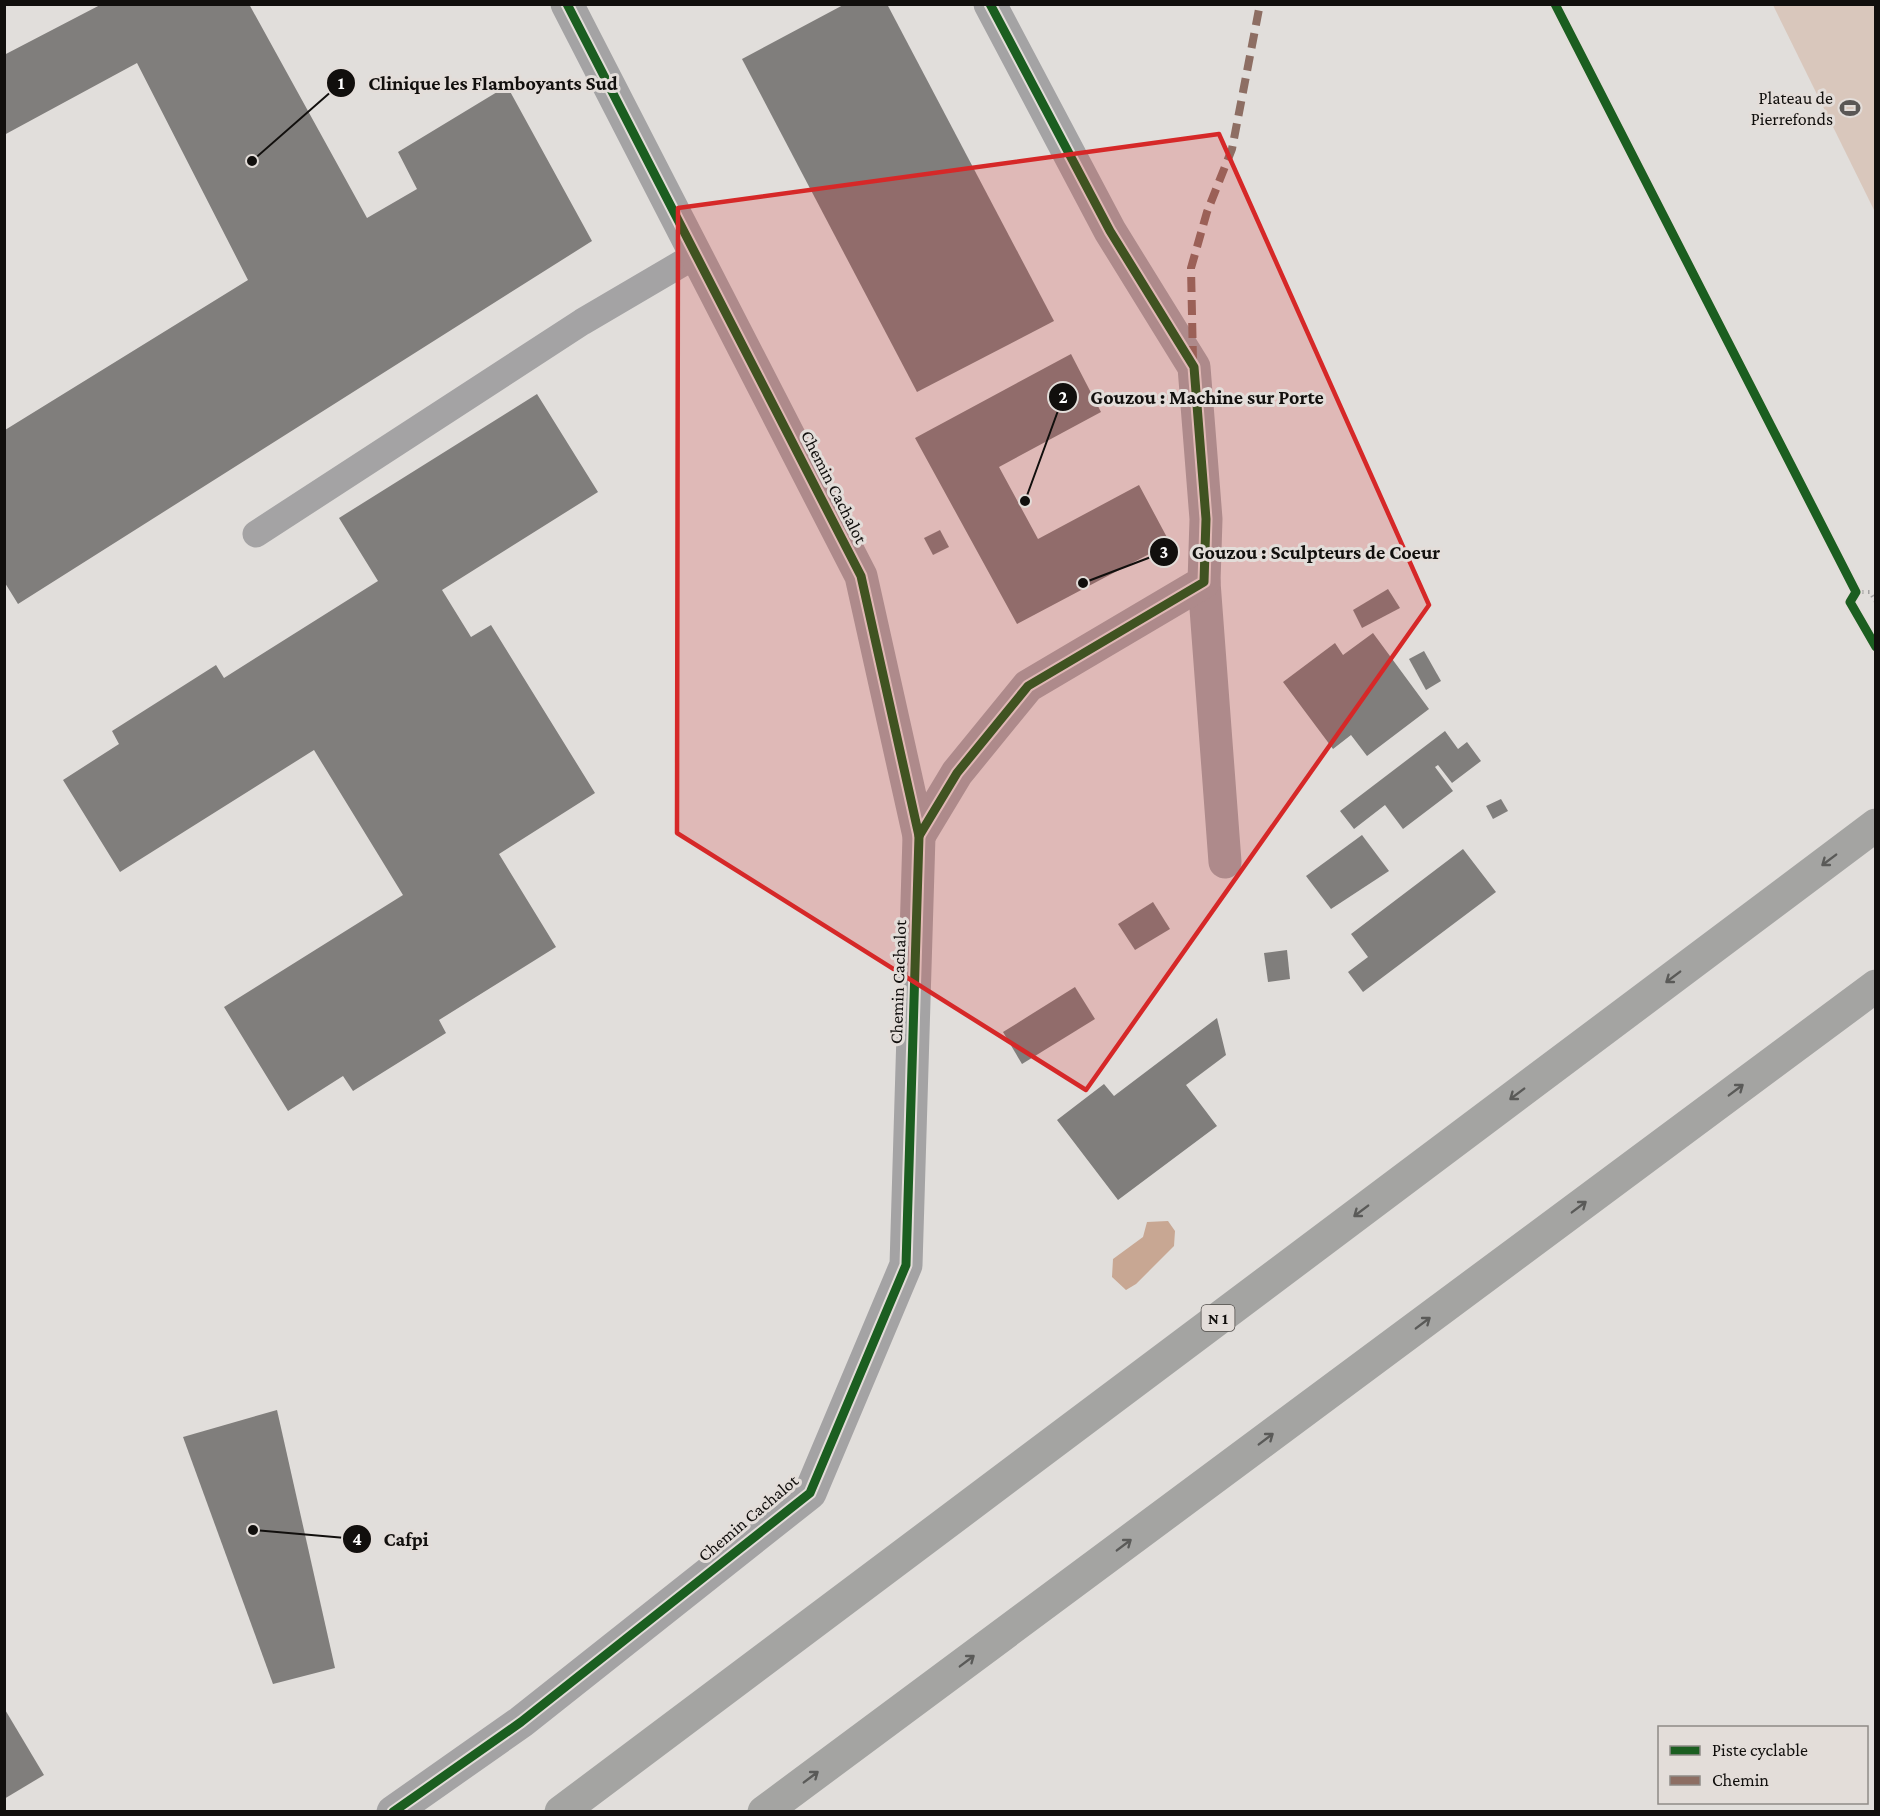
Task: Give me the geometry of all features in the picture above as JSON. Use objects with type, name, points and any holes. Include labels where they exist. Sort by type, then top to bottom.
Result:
[{"type":"highway","name":"N 1","points":[[561,1812],[1875,825]]},
{"type":"highway","points":[[764,1812],[1875,986]]},
{"type":"street","name":"Chemin Cachalot","points":[[393,1812],[521,1722],[810,1493],[906,1265],[919,836],[861,576],[567,4]]},
{"type":"street","points":[[990,4],[1110,231],[1194,367],[1206,519],[1204,582],[1225,862]]},
{"type":"street","points":[[919,836],[957,773],[1028,686],[1204,582]]},
{"type":"lane","points":[[256,534],[582,322],[696,255]]},
{"type":"path","points":[[1850,602],[1856,592],[1870,592],[1875,602]]},
{"type":"highlighted area","points":[[1219,134],[1429,605],[1086,1090],[677,833],[678,208]]},
{"type":"shaded area","name":"Plateau de Pierrefonds","points":[[1773,5],[1875,5],[1875,212]]},
{"type":"shaded area","points":[[1168,1221],[1175,1231],[1174,1246],[1136,1284],[1126,1290],[1112,1277],[1113,1259],[1143,1237],[1147,1222]]},
{"type":"building","points":[[102,4],[249,4],[367,218],[417,189],[398,152],[507,86],[592,241],[18,604],[5,583],[5,430],[248,280],[137,63],[4,135],[4,55]]},
{"type":"building","points":[[845,4],[887,4],[1054,321],[917,392],[742,59]]},
{"type":"building","points":[[1071,354],[1101,412],[999,467],[1038,539],[1139,485],[1170,543],[1017,624],[915,438]]},
{"type":"building","points":[[537,394],[598,492],[442,590],[471,637],[491,625],[595,793],[499,854],[556,947],[439,1020],[446,1033],[353,1091],[343,1076],[288,1111],[224,1007],[403,895],[314,750],[120,872],[63,780],[119,744],[112,731],[216,665],[224,678],[378,581],[339,518]]},
{"type":"building","points":[[940,530],[949,547],[933,555],[924,538]]},
{"type":"building","points":[[1388,589],[1400,608],[1362,628],[1353,610]]},
{"type":"building","points":[[1373,633],[1429,709],[1367,756],[1351,735],[1333,749],[1283,682],[1335,643],[1343,655]]},
{"type":"building","points":[[1424,651],[1441,681],[1426,690],[1409,659]]},
{"type":"building","points":[[1445,731],[1458,749],[1467,742],[1481,761],[1452,783],[1438,765],[1435,767],[1453,791],[1403,829],[1385,805],[1354,829],[1340,811]]},
{"type":"building","points":[[1501,799],[1508,811],[1493,819],[1486,806]]},
{"type":"building","points":[[1362,835],[1389,871],[1331,909],[1306,876]]},
{"type":"building","points":[[1463,849],[1496,892],[1363,992],[1348,972],[1368,957],[1351,934]]},
{"type":"building","points":[[1153,902],[1170,929],[1135,950],[1118,924]]},
{"type":"building","points":[[1287,950],[1290,979],[1268,982],[1264,953]]},
{"type":"building","points":[[1075,987],[1095,1019],[1022,1064],[1003,1032]]},
{"type":"building","points":[[1217,1018],[1226,1055],[1186,1085],[1217,1126],[1118,1200],[1057,1120],[1104,1084],[1114,1096]]},
{"type":"building","points":[[277,1410],[335,1668],[273,1684],[183,1437]]},
{"type":"building","points":[[4,1708],[44,1775],[4,1799]]},
{"type":"marked path","points":[[1193,361],[1191,268],[1207,212],[1232,149],[1260,4]]},
{"type":"cycle path","points":[[393,1812],[521,1722],[810,1493],[906,1265],[919,836],[861,576],[567,4]]},
{"type":"cycle path","points":[[919,836],[957,773],[1028,686],[1204,582],[1206,519],[1194,367],[1110,231],[990,4]]},
{"type":"cycle path","points":[[1555,4],[1856,592],[1850,602],[1876,647]]},
{"type":"place","name":"Plateau de Pierrefonds","points":[[1850,108]]},
{"type":"place","name":"Clinique les Flamboyants Sud","points":[[252,161]]},
{"type":"place","name":"Gouzou : Machine sur Porte","points":[[1025,501]]},
{"type":"place","name":"Gouzou : Sculpteurs de Coeur","points":[[1083,583]]},
{"type":"place","name":"Cafpi","points":[[253,1530]]}]
